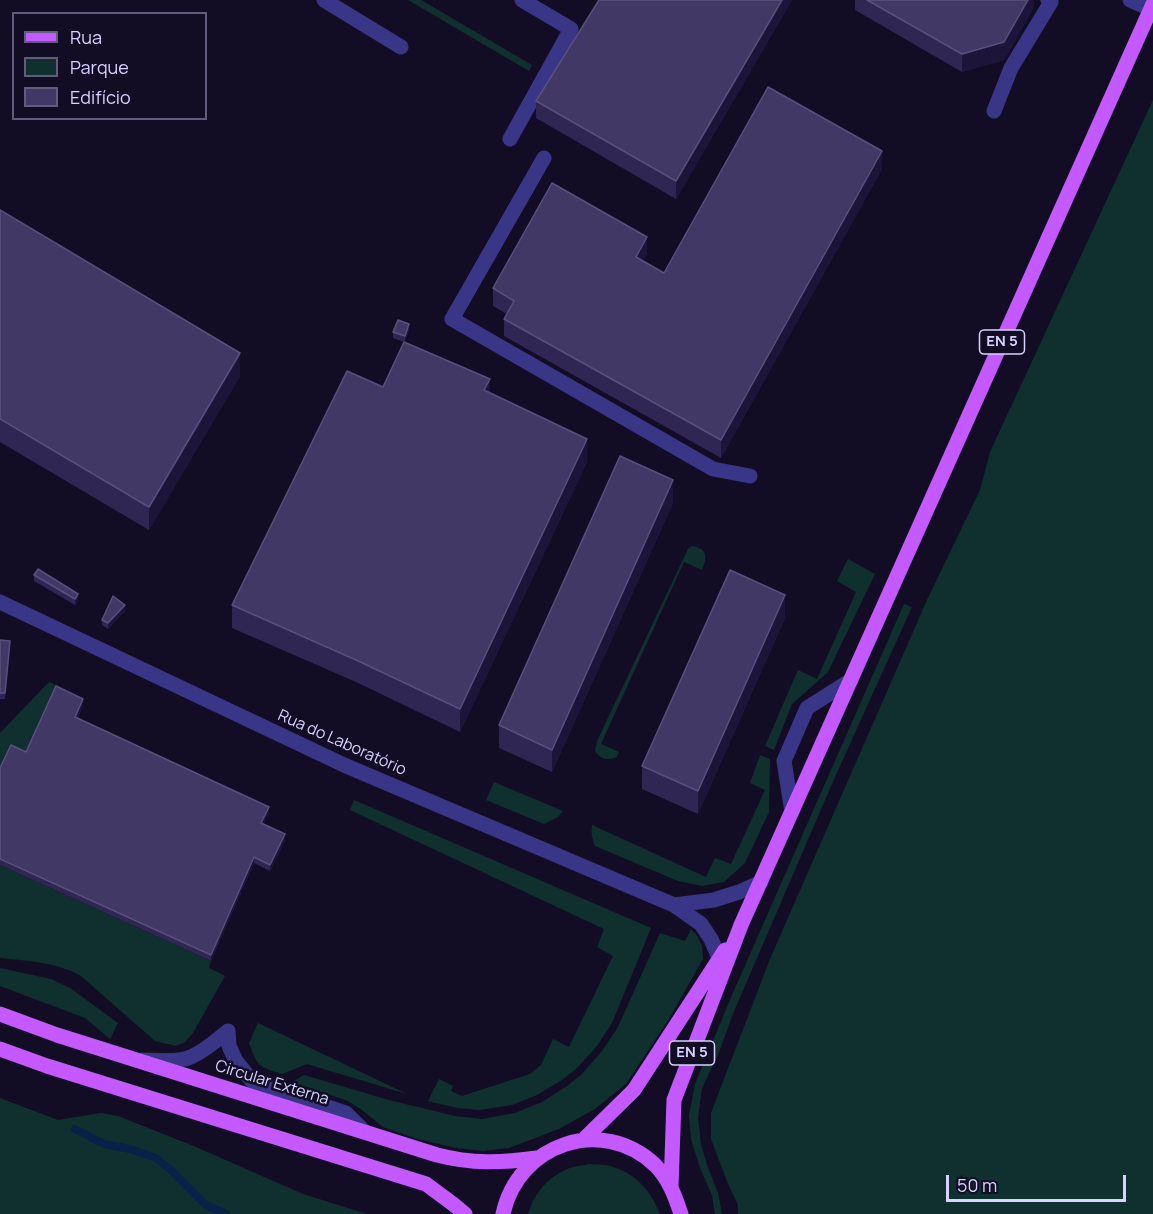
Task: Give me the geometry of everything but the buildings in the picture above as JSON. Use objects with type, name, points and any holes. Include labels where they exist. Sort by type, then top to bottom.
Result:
[{"type":"main road","name":"EN 5","points":[[671,1187],[674,1100],[741,925],[1152,7]]},
{"type":"main road","name":"EN 5","points":[[583,1140],[634,1090],[741,925]]},
{"type":"main road","name":"Circular Externa","points":[[0,1014],[57,1035],[437,1155],[482,1162],[537,1158]]},
{"type":"main road","points":[[0,1049],[47,1066],[426,1184],[465,1214]]},
{"type":"main road","points":[[503,1214],[506,1199],[519,1176],[537,1158],[558,1146],[583,1140],[609,1141],[634,1150],[655,1166],[671,1187],[681,1214]]},
{"type":"street","points":[[324,0],[401,46]]},
{"type":"street","points":[[510,139],[571,29],[522,0]]},
{"type":"street","points":[[994,111],[1011,68],[1051,2],[1048,0]]},
{"type":"street","points":[[1130,0],[1152,7]]},
{"type":"street","points":[[544,158],[452,319],[713,469],[750,476]]},
{"type":"street","name":"Rua do Laboratório","points":[[0,602],[344,765],[674,905],[701,924],[711,939],[719,958]]},
{"type":"street","points":[[792,812],[784,761],[807,708],[851,680]]},
{"type":"street","points":[[674,905],[714,900],[760,882]]},
{"type":"street","points":[[135,1059],[191,1058],[228,1031],[229,1046],[236,1061],[252,1081],[345,1113],[364,1131]]},
{"type":"green space","points":[[408,0],[421,0],[532,65],[529,71]]},
{"type":"green space","points":[[1153,100],[1153,1214],[738,1214],[738,1205],[711,1139],[711,1113],[770,959],[927,600],[980,490],[990,452]]},
{"type":"green space","points":[[692,546],[704,551],[705,561],[702,570],[684,562],[601,744],[619,752],[617,757],[604,758],[595,750],[597,741],[688,549]]},
{"type":"green space","points":[[848,559],[875,574],[828,672],[792,704],[774,750],[765,746],[798,670],[817,679],[856,592],[837,581]]},
{"type":"green space","points":[[904,604],[912,607],[835,777],[702,1088],[698,1118],[701,1144],[718,1193],[722,1214],[715,1214],[712,1195],[691,1139],[689,1115],[695,1084]]},
{"type":"green space","points":[[49,682],[58,686],[26,758],[0,774],[0,733]]},
{"type":"green space","points":[[760,755],[770,759],[769,812],[745,863],[724,882],[702,886],[678,881],[595,846],[592,825],[706,877],[715,858],[731,864],[765,790],[750,783]]},
{"type":"green space","points":[[494,782],[563,811],[558,817],[544,824],[486,800]]},
{"type":"green space","points":[[354,800],[651,928],[612,1023],[597,1046],[577,1068],[562,1080],[537,1095],[512,1105],[480,1110],[457,1108],[428,1101],[439,1079],[453,1086],[451,1091],[462,1096],[530,1074],[541,1065],[553,1039],[569,1047],[613,956],[597,947],[604,929],[350,810]]},
{"type":"green space","points":[[0,865],[211,961],[209,968],[225,976],[193,1033],[185,1042],[176,1046],[155,1041],[81,976],[72,971],[42,963],[0,958]]},
{"type":"green space","points":[[691,929],[702,946],[703,959],[669,1019],[626,1084],[595,1109],[559,1129],[509,1148],[483,1151],[456,1148],[414,1138],[383,1127],[348,1101],[292,1082],[304,1075],[389,1100],[455,1116],[482,1119],[515,1113],[542,1102],[582,1074],[602,1051],[618,1027],[660,933],[685,941]]},
{"type":"green space","points":[[0,968],[51,979],[70,988],[118,1023],[110,1039],[85,1018],[0,986]]},
{"type":"green space","points":[[258,1023],[407,1094],[307,1064],[282,1074],[268,1069],[254,1057],[249,1043]]},
{"type":"green space","points":[[0,1098],[58,1120],[101,1113],[118,1116],[303,1194],[367,1214],[0,1214]]},
{"type":"green space","points":[[589,1164],[610,1166],[629,1174],[648,1191],[660,1214],[528,1214],[537,1194],[552,1178],[568,1169]]},
{"type":"waterway","points":[[75,1129],[104,1144],[130,1149],[156,1158],[206,1205],[226,1214]]}]
